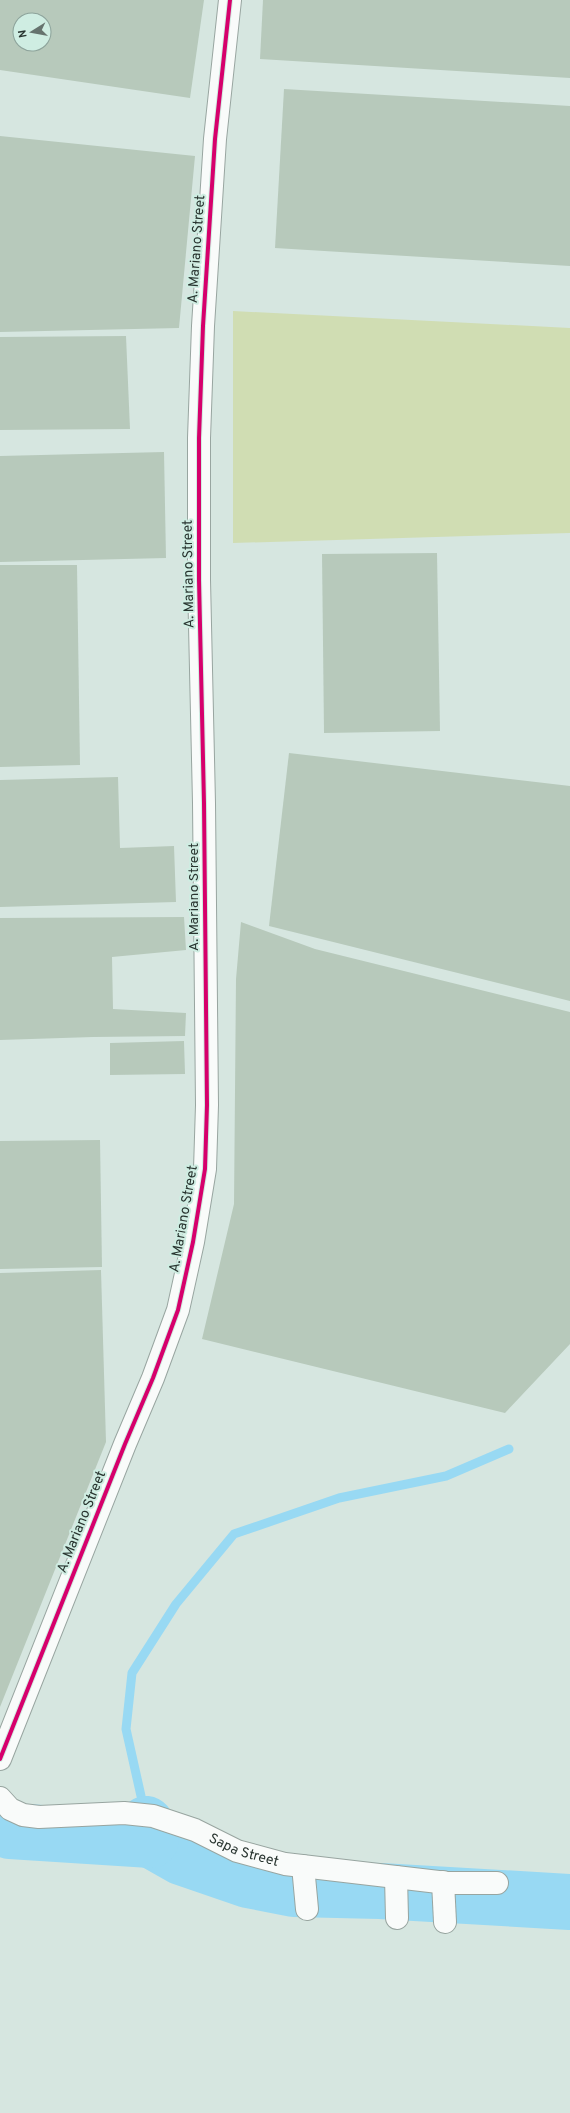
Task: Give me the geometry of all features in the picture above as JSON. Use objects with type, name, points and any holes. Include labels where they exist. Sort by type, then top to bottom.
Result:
[{"type":"street","name":"A. Mariano Street","points":[[0,1759],[125,1444],[153,1378],[178,1310],[193,1242],[205,1169],[207,1097],[204,779],[199,580],[198,438],[203,326],[215,139],[230,0]]},
{"type":"street","name":"Sapa Street","points":[[0,1798],[10,1809],[23,1815],[39,1817],[124,1813],[153,1816],[195,1830],[237,1851],[285,1864],[305,1885],[444,1901],[497,1883]]},
{"type":"green space","points":[[233,311],[570,328],[570,533],[233,543]]},
{"type":"building","points":[[0,0],[204,0],[190,98],[0,70]]},
{"type":"building","points":[[263,0],[570,0],[570,78],[260,59]]},
{"type":"building","points":[[284,89],[570,106],[570,266],[275,248]]},
{"type":"building","points":[[0,136],[195,156],[179,328],[0,332]]},
{"type":"building","points":[[126,336],[130,429],[0,430],[0,337]]},
{"type":"building","points":[[164,452],[166,558],[0,562],[0,456]]},
{"type":"building","points":[[437,553],[440,731],[324,733],[322,554]]},
{"type":"building","points":[[0,565],[77,565],[80,765],[0,767]]},
{"type":"building","points":[[289,753],[570,786],[570,1001],[269,926]]},
{"type":"building","points":[[118,777],[120,848],[174,846],[176,902],[0,907],[0,780]]},
{"type":"building","points":[[184,917],[186,950],[112,957],[113,1009],[186,1013],[185,1036],[0,1040],[0,918]]},
{"type":"building","points":[[241,922],[315,949],[570,1012],[570,1344],[505,1413],[202,1339],[234,1204],[236,979]]},
{"type":"building","points":[[184,1041],[185,1074],[110,1075],[110,1043]]},
{"type":"building","points":[[100,1140],[102,1267],[0,1269],[0,1141]]},
{"type":"building","points":[[101,1270],[106,1442],[0,1707],[0,1273]]},
{"type":"waterway","points":[[141,1796],[126,1729],[132,1673],[176,1604],[234,1534],[339,1498],[446,1476],[509,1449]]},
{"type":"waterway","points":[[146,1824],[151,1840],[181,1857],[248,1880],[294,1889],[380,1891],[570,1902]]},
{"type":"waterway","points":[[0,1829],[10,1831]]},
{"type":"waterway","points":[[10,1831],[151,1840]]},
{"type":"cycle path","points":[[0,1759],[125,1444],[153,1378],[178,1310],[193,1242],[205,1169],[207,1105],[204,803],[199,580],[199,438],[203,326],[215,139],[230,0]]}]
